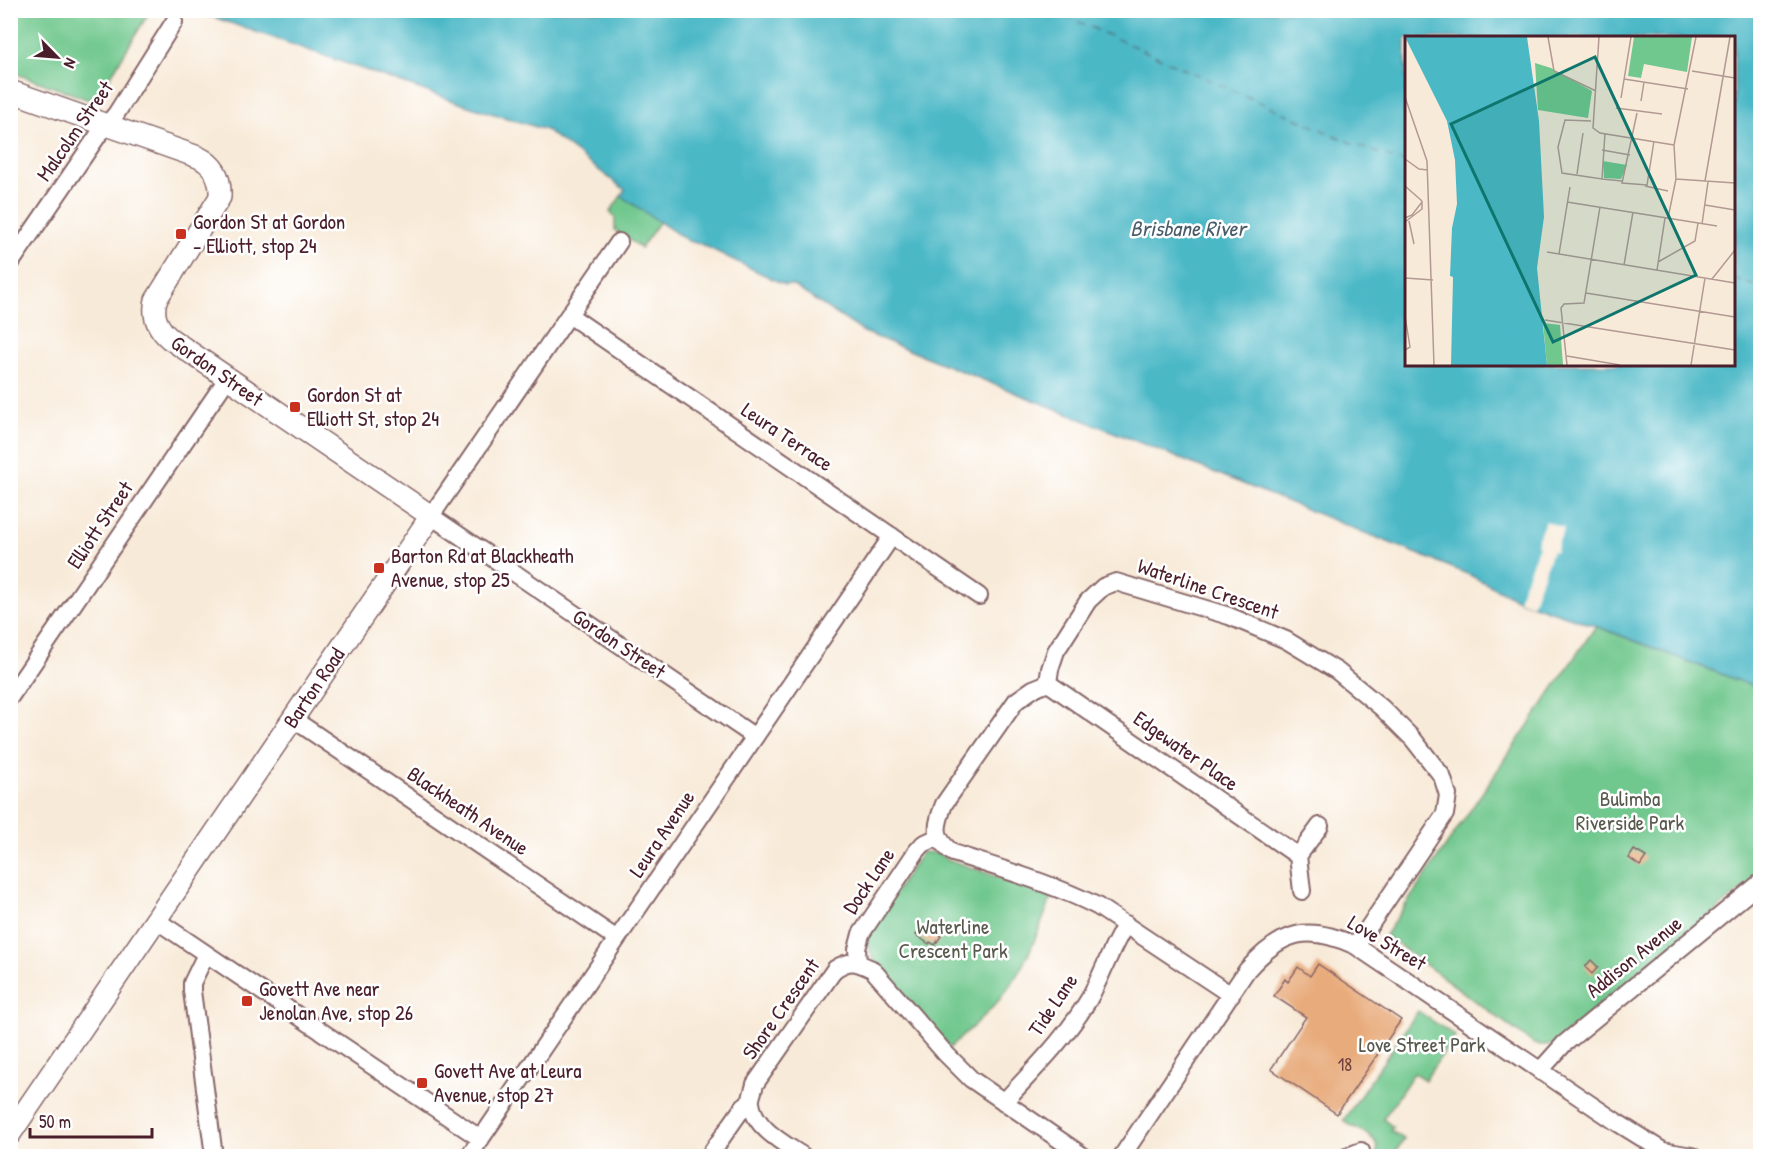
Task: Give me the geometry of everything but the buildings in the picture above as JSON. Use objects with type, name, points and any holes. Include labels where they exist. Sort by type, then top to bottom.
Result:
[{"type":"street","name":"Malcolm Street","points":[[10,264],[116,114],[174,22]]},
{"type":"street","name":"Gordon Street","points":[[10,91],[205,160],[218,177],[220,189],[218,203],[156,300],[154,314],[157,323],[169,338],[755,737]]},
{"type":"street","name":"Barton Road","points":[[10,1134],[619,242]]},
{"type":"street","name":"Leura Terrace","points":[[569,315],[978,596]]},
{"type":"street","name":"Elliott Street","points":[[10,697],[227,379]]},
{"type":"street","name":"Leura Avenue","points":[[470,1156],[892,537]]},
{"type":"street","name":"Waterline Crescent","points":[[1048,684],[1056,651],[1088,601],[1103,587],[1116,582],[1229,616],[1286,640],[1336,671],[1382,708],[1413,739],[1442,776],[1448,795],[1445,814],[1356,946]]},
{"type":"street","points":[[1048,684],[1016,701],[944,804],[937,823],[938,837],[953,853],[1075,895],[1097,906],[1231,995]]},
{"type":"street","name":"Edgewater Place","points":[[1048,684],[1299,856]]},
{"type":"street","name":"Blackheath Avenue","points":[[293,719],[617,939]]},
{"type":"street","points":[[1302,891],[1299,856],[1320,826]]},
{"type":"street","name":"Dock Lane","points":[[858,963],[857,949],[861,934],[916,852],[923,844],[938,837]]},
{"type":"street","name":"Addison Avenue","points":[[1541,1072],[1564,1044],[1761,883]]},
{"type":"street","points":[[156,920],[481,1138]]},
{"type":"street","name":"Tide Lane","points":[[1004,1102],[1057,1043],[1089,999],[1117,938],[1126,924]]},
{"type":"street","name":"Love Street","points":[[1122,1156],[1248,970],[1263,952],[1280,940],[1314,933],[1338,938],[1356,946],[1541,1072],[1663,1151],[1692,1156]]},
{"type":"street","points":[[206,954],[192,983],[192,991],[214,1156]]},
{"type":"street","name":"Shore Crescent","points":[[709,1156],[744,1106],[750,1102],[755,1084],[834,969],[846,962],[858,963]]},
{"type":"street","points":[[858,963],[872,969],[970,1079],[1083,1156]]},
{"type":"street","points":[[750,1102],[756,1117],[772,1136],[803,1156]]},
{"type":"green space","points":[[10,11],[150,11],[95,102],[11,72]]},
{"type":"green space","points":[[621,196],[660,221],[641,248],[615,230],[615,218],[610,212]]},
{"type":"green space","name":"Bulimba Riverside Park","points":[[1596,626],[1760,689],[1760,875],[1550,1046],[1534,1044],[1385,935]]},
{"type":"green space","name":"Waterline Crescent Park","points":[[922,852],[937,853],[947,859],[1052,896],[1030,950],[1009,988],[988,1012],[950,1048],[874,961],[865,937]]},
{"type":"green space","name":"Love Street Park","points":[[1418,1011],[1455,1036],[1425,1080],[1414,1073],[1383,1119],[1393,1127],[1391,1131],[1404,1139],[1393,1156],[1376,1156],[1378,1146],[1375,1141],[1343,1121]]},
{"type":"water","name":"Brisbane River","points":[[196,11],[1760,11],[1760,689],[1596,626],[1518,600],[1470,575],[864,332],[792,285],[785,285],[701,244],[688,241],[621,196],[625,190],[546,130],[468,106]]},
{"type":"pier","points":[[1545,521],[1564,528],[1555,552],[1552,551],[1532,605],[1518,600],[1539,546],[1536,544]]},
{"type":"ferry route","points":[[1052,10],[1356,145],[1405,163]]},
{"type":"ferry route","points":[[1735,278],[1760,288]]},
{"type":"place","name":"Gordon St at Gordon - Elliott, stop 24","points":[[181,234]]},
{"type":"place","name":"Gordon St at Elliott St, stop 24","points":[[295,407]]},
{"type":"place","name":"Barton Rd at Blackheath Avenue, stop 25","points":[[379,568]]},
{"type":"place","name":"Govett Ave near Jenolan Ave, stop 26","points":[[247,1001]]},
{"type":"place","name":"Govett Ave at Leura Avenue, stop 27","points":[[422,1083]]}]
